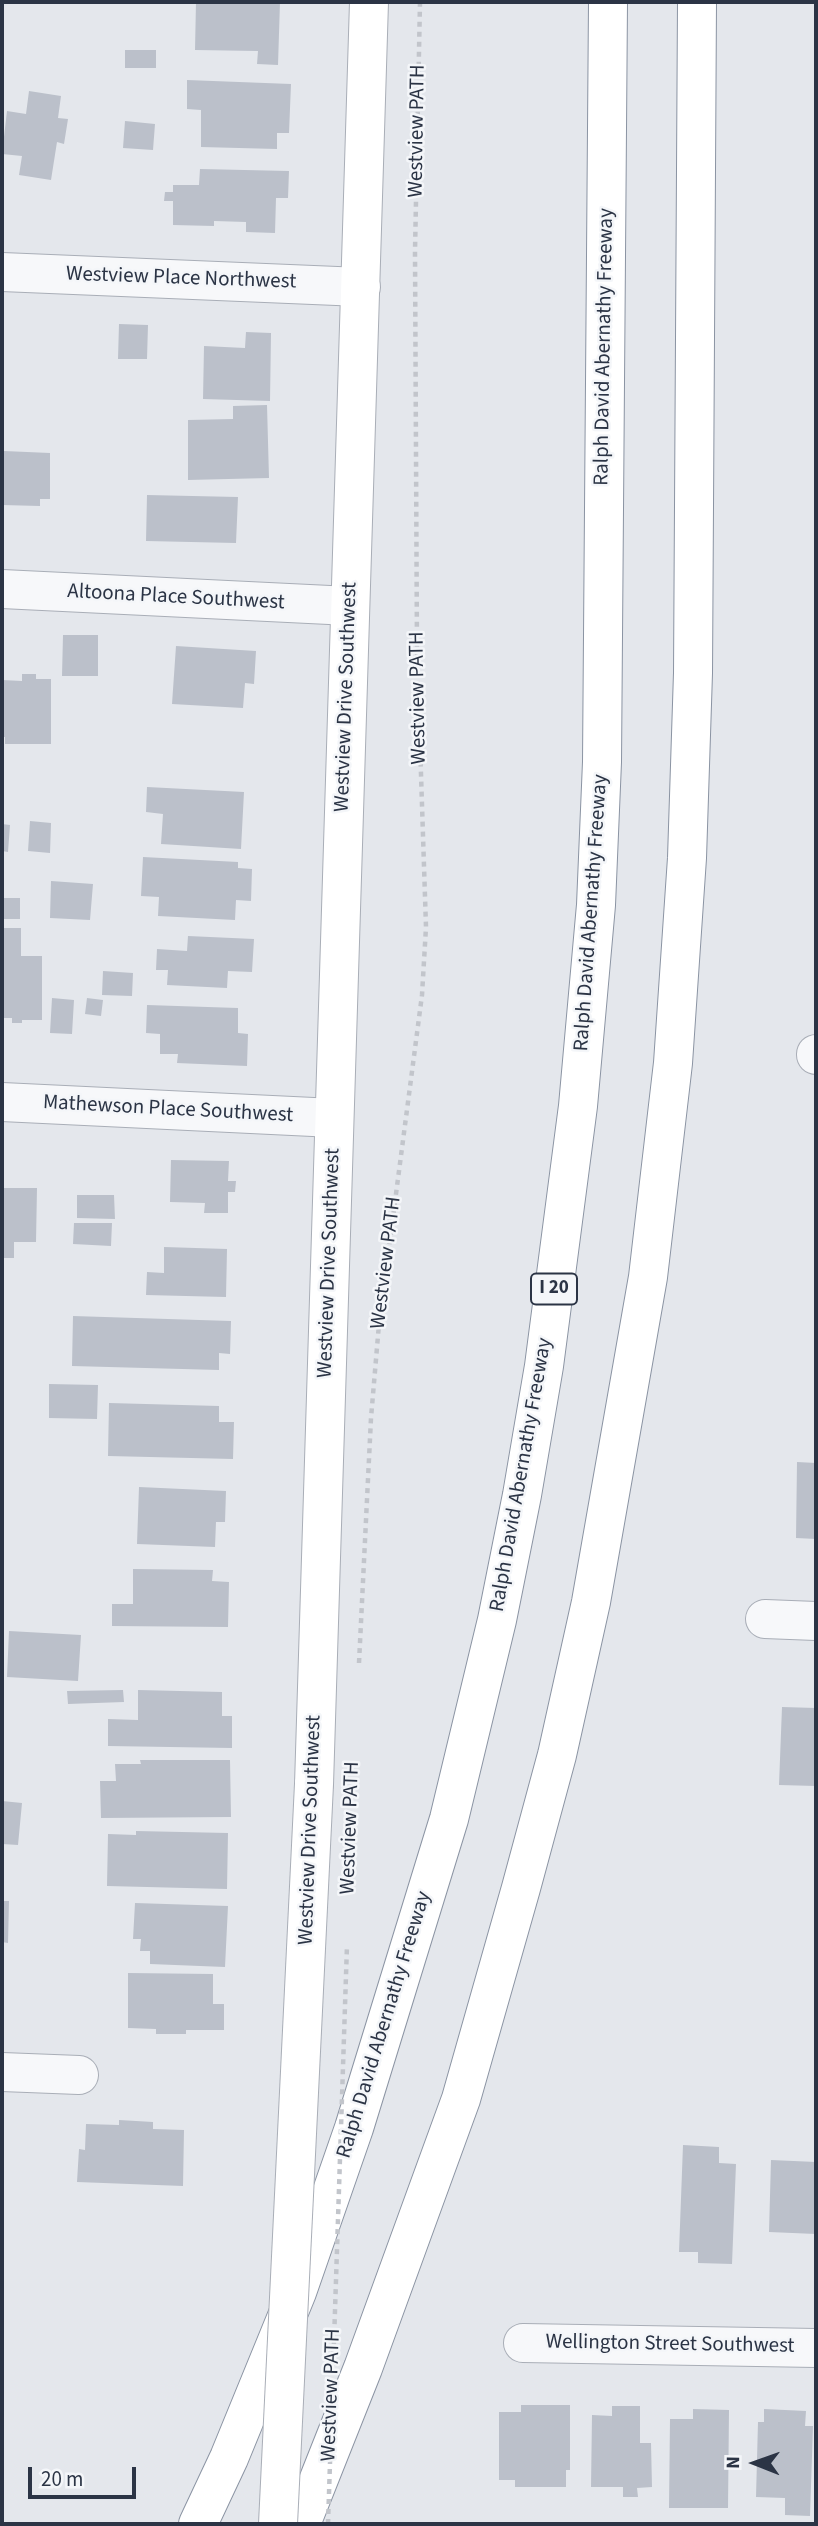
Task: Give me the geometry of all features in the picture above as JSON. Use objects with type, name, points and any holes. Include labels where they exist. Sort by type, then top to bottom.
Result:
[{"type":"main road","name":"Westview Drive Southwest","points":[[278,2524],[314,1784],[369,2]]},
{"type":"main road","name":"Ralph David Abernathy Freeway","points":[[198,2524],[229,2458],[297,2292],[354,2128],[449,1819],[497,1620],[542,1379],[578,1106],[596,905],[602,762],[608,2]]},
{"type":"main road","points":[[301,2524],[363,2368],[461,2099],[521,1888],[557,1755],[591,1602],[648,1276],[673,1063],[688,832],[693,660],[697,2]]},
{"type":"street","name":"Westview Place Northwest","points":[[2,272],[360,287]]},
{"type":"street","name":"Altoona Place Southwest","points":[[2,589],[350,606]]},
{"type":"street","name":"Mathewson Place Southwest","points":[[2,1102],[334,1118]]},
{"type":"street","points":[[765,1619],[816,1620]]},
{"type":"street","points":[[2,2072],[79,2075]]},
{"type":"street","name":"Wellington Street Southwest","points":[[523,2343],[816,2348]]},
{"type":"path","name":"Westview PATH","points":[[359,1664],[371,1418],[379,1324],[422,995],[426,927],[417,611],[415,251],[420,2]]},
{"type":"path","name":"Westview PATH","points":[[328,2524],[347,1940]]},
{"type":"building","points":[[196,2],[280,2],[278,65],[257,64],[258,51],[195,50]]},
{"type":"building","points":[[125,50],[156,50],[156,68],[125,68]]},
{"type":"building","points":[[187,80],[291,84],[289,133],[277,133],[277,149],[201,147],[201,110],[187,109]]},
{"type":"building","points":[[29,91],[61,96],[58,118],[68,119],[64,144],[57,142],[51,180],[19,175],[22,156],[2,154],[7,111],[26,114]]},
{"type":"building","points":[[125,121],[155,124],[153,150],[123,148]]},
{"type":"building","points":[[200,169],[289,171],[288,198],[276,198],[275,233],[246,232],[246,222],[214,221],[214,226],[173,225],[173,201],[164,201],[165,192],[173,192],[173,185],[199,185]]},
{"type":"building","points":[[119,324],[148,325],[147,359],[118,359]]},
{"type":"building","points":[[246,332],[271,333],[270,401],[203,399],[204,346],[245,348]]},
{"type":"building","points":[[267,405],[269,478],[188,480],[188,420],[233,419],[233,406]]},
{"type":"building","points":[[4,451],[50,453],[50,499],[40,499],[40,506],[2,505]]},
{"type":"building","points":[[147,495],[238,497],[236,543],[146,541]]},
{"type":"building","points":[[63,635],[98,635],[98,676],[62,676]]},
{"type":"building","points":[[176,646],[256,651],[254,684],[245,683],[243,708],[172,704]]},
{"type":"building","points":[[22,674],[36,674],[36,679],[51,679],[51,744],[5,744],[5,737],[2,737],[2,680],[22,681]]},
{"type":"building","points":[[147,787],[244,792],[241,849],[161,844],[163,814],[146,812]]},
{"type":"building","points":[[30,821],[51,823],[50,853],[28,851]]},
{"type":"building","points":[[2,824],[10,825],[8,852],[2,851]]},
{"type":"building","points":[[143,857],[238,862],[238,868],[252,869],[251,901],[236,900],[235,920],[158,916],[159,897],[141,896]]},
{"type":"building","points":[[51,881],[93,884],[90,920],[50,918]]},
{"type":"building","points":[[2,898],[20,898],[20,919],[2,919]]},
{"type":"building","points":[[2,928],[21,928],[21,956],[42,956],[42,1020],[12,1023],[12,1018],[2,1018]]},
{"type":"building","points":[[188,936],[254,939],[252,972],[228,971],[227,988],[167,985],[168,970],[156,970],[157,949],[187,951]]},
{"type":"building","points":[[103,971],[133,973],[132,996],[102,995]]},
{"type":"building","points":[[52,998],[74,1000],[72,1034],[50,1033]]},
{"type":"building","points":[[87,998],[103,1000],[101,1016],[85,1014]]},
{"type":"building","points":[[147,1005],[238,1008],[238,1033],[248,1034],[247,1066],[177,1063],[178,1054],[160,1054],[160,1034],[146,1033]]},
{"type":"building","points":[[171,1160],[229,1161],[228,1181],[236,1181],[235,1192],[228,1192],[228,1213],[204,1213],[205,1203],[170,1202]]},
{"type":"building","points":[[2,1188],[37,1188],[36,1242],[14,1242],[14,1258],[2,1258]]},
{"type":"building","points":[[77,1195],[114,1195],[115,1219],[77,1218]]},
{"type":"building","points":[[74,1223],[112,1223],[111,1246],[73,1244]]},
{"type":"building","points":[[164,1247],[227,1249],[226,1297],[146,1295],[147,1272],[164,1273]]},
{"type":"building","points":[[73,1316],[231,1321],[230,1354],[219,1353],[219,1370],[72,1366]]},
{"type":"building","points":[[49,1384],[98,1385],[97,1419],[49,1418]]},
{"type":"building","points":[[109,1403],[219,1406],[219,1422],[234,1422],[233,1459],[108,1456]]},
{"type":"building","points":[[797,1462],[816,1463],[816,1539],[796,1538]]},
{"type":"building","points":[[139,1487],[226,1491],[225,1522],[216,1522],[215,1547],[137,1544]]},
{"type":"building","points":[[133,1569],[213,1570],[212,1581],[229,1582],[228,1627],[112,1626],[112,1604],[133,1604]]},
{"type":"building","points":[[9,1631],[81,1635],[78,1681],[7,1677]]},
{"type":"building","points":[[123,1690],[124,1702],[68,1704],[67,1691]]},
{"type":"building","points":[[138,1690],[222,1692],[222,1716],[232,1716],[232,1748],[108,1746],[108,1719],[138,1720]]},
{"type":"building","points":[[782,1707],[816,1708],[816,1786],[779,1785]]},
{"type":"building","points":[[140,1760],[230,1760],[231,1817],[101,1818],[100,1781],[116,1781],[115,1764],[141,1764]]},
{"type":"building","points":[[2,1801],[22,1803],[18,1845],[2,1844]]},
{"type":"building","points":[[136,1831],[228,1833],[227,1889],[107,1886],[108,1834],[136,1835]]},
{"type":"building","points":[[2,1901],[9,1901],[8,1943],[2,1942]]},
{"type":"building","points":[[135,1903],[228,1906],[225,1967],[150,1964],[150,1951],[140,1951],[141,1939],[133,1939]]},
{"type":"building","points":[[128,1973],[213,1974],[213,2004],[224,2004],[224,2030],[186,2030],[186,2034],[156,2034],[156,2029],[128,2028]]},
{"type":"building","points":[[119,2120],[153,2122],[153,2129],[184,2130],[183,2186],[77,2182],[79,2149],[85,2150],[86,2124],[119,2125]]},
{"type":"building","points":[[683,2145],[719,2147],[719,2163],[736,2164],[732,2264],[698,2263],[698,2252],[679,2252]]},
{"type":"building","points":[[771,2160],[816,2162],[816,2234],[769,2232]]},
{"type":"building","points":[[521,2405],[570,2405],[570,2470],[566,2470],[566,2487],[515,2487],[515,2480],[499,2480],[499,2412],[521,2412]]},
{"type":"building","points":[[612,2406],[640,2406],[640,2443],[651,2443],[652,2487],[637,2488],[638,2497],[623,2497],[623,2487],[591,2487],[592,2415],[612,2416]]},
{"type":"building","points":[[693,2409],[729,2410],[728,2508],[669,2508],[670,2419],[693,2419]]},
{"type":"building","points":[[764,2409],[806,2411],[805,2426],[813,2426],[810,2516],[785,2515],[785,2498],[756,2497],[758,2422],[764,2422]]}]
